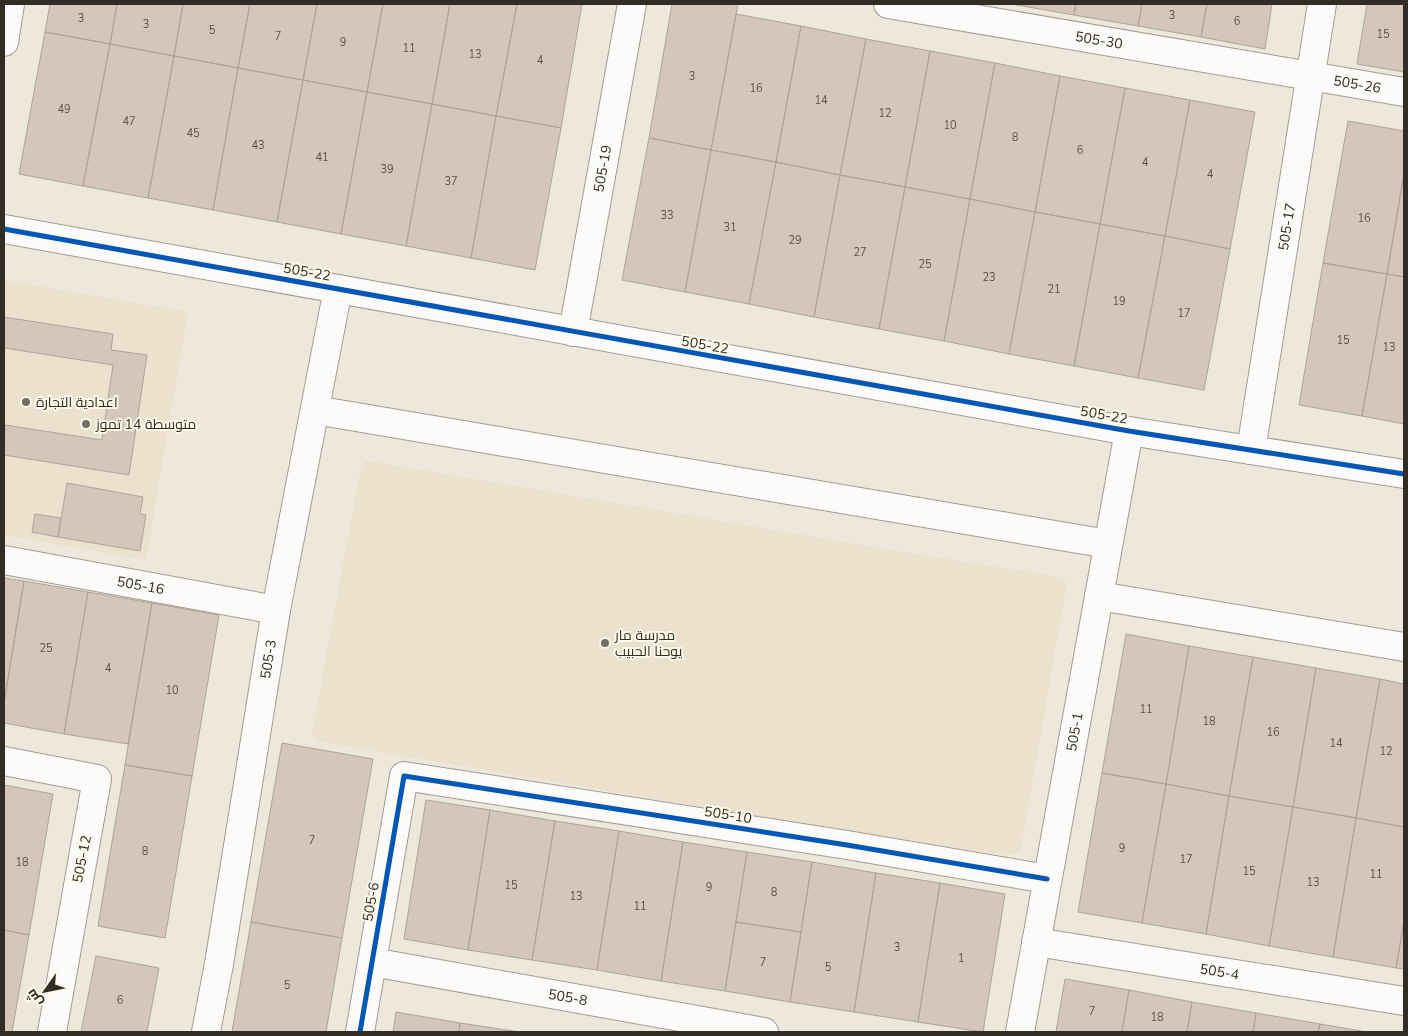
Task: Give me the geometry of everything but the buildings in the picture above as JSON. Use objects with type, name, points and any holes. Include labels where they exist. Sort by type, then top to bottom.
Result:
[{"type":"street","points":[[4,42],[10,4]]},
{"type":"street","name":"505-19","points":[[572,332],[632,4]]},
{"type":"street","name":"505-30","points":[[888,4],[1310,76]]},
{"type":"street","name":"505-17","points":[[1252,450],[1322,4]]},
{"type":"street","name":"505-26","points":[[1310,76],[1404,92]]},
{"type":"street","name":"505-22","points":[[4,229],[1129,431],[1404,474]]},
{"type":"street","name":"505-3","points":[[206,1032],[219,964],[276,610],[338,289]]},
{"type":"street","points":[[315,410],[1108,544]]},
{"type":"street","name":"505-1","points":[[1020,1032],[1129,431]]},
{"type":"street","name":"505-16","points":[[4,560],[276,610]]},
{"type":"street","points":[[1099,596],[1404,647]]},
{"type":"street","name":"505-12","points":[[4,761],[97,779],[52,1032]]},
{"type":"street","name":"505-10","points":[[404,776],[847,845],[1048,879]]},
{"type":"street","name":"505-6","points":[[360,1032],[404,776]]},
{"type":"street","name":"505-4","points":[[1036,942],[1404,1001]]},
{"type":"street","name":"505-8","points":[[372,962],[764,1032]]},
{"type":"shaded area","name":"متوسطة 14 تموز","points":[[4,280],[188,312],[146,560],[4,535]]},
{"type":"shaded area","name":"مدرسة مار يوحنا الحبيب","points":[[369,461],[1060,577],[1065,581],[1066,588],[1021,848],[1015,853],[1008,855],[849,832],[316,741],[312,734],[361,467],[364,462]]},
{"type":"cycle path","points":[[4,229],[1129,431],[1404,474]]},
{"type":"cycle path","points":[[360,1032],[404,776],[847,845],[1047,879]]},
{"type":"place","name":"اعدادية التجارة","points":[[26,402]]},
{"type":"place","name":"متوسطة 14 تموز","points":[[86,424]]},
{"type":"place","name":"مدرسة مار يوحنا الحبيب","points":[[605,643]]}]
